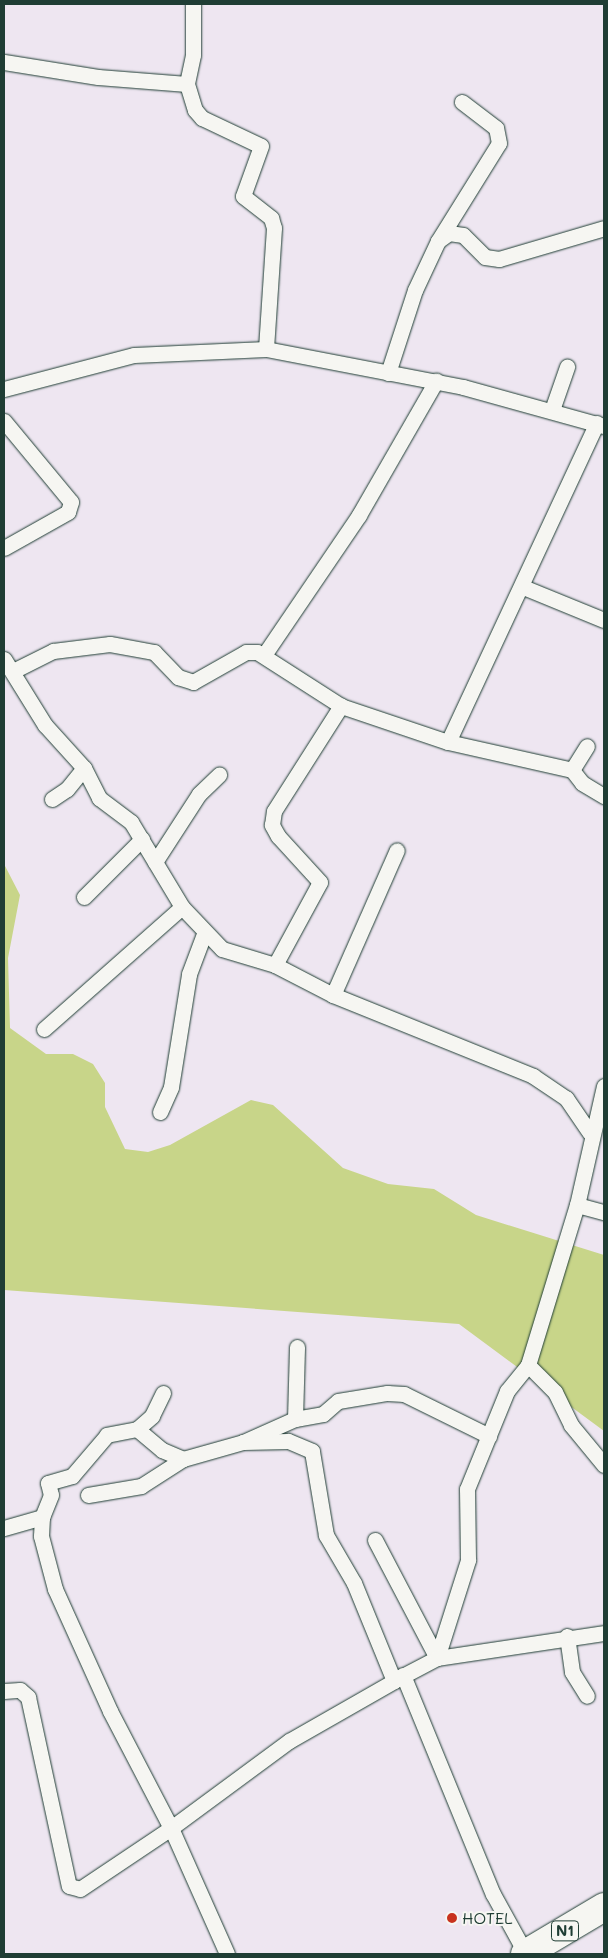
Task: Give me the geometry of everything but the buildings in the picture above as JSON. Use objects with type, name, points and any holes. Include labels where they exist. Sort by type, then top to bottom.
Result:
[{"type":"highway","name":"N1","points":[[525,1954],[604,1907]]},
{"type":"street","points":[[193,4],[193,54],[187,84],[202,118],[261,146],[243,196],[272,218],[274,228],[266,348]]},
{"type":"street","points":[[4,62],[98,77],[187,84]]},
{"type":"street","points":[[388,373],[415,290],[438,242],[499,143],[496,128],[462,102]]},
{"type":"street","points":[[438,242],[449,233],[463,235],[485,257],[499,259],[604,228]]},
{"type":"street","points":[[4,389],[134,355],[266,348],[436,381],[600,424],[448,742]]},
{"type":"street","points":[[552,410],[567,367]]},
{"type":"street","points":[[264,656],[359,515],[436,381]]},
{"type":"street","points":[[4,421],[71,502],[68,512],[4,548]]},
{"type":"street","points":[[523,587],[604,620]]},
{"type":"street","points":[[590,1133],[566,1098],[533,1076],[333,995],[275,965],[222,949],[204,934],[182,907],[142,839],[118,809],[99,798],[84,768],[45,725],[8,665],[53,652],[110,644],[154,652],[178,677],[193,682],[246,652],[264,656],[341,706],[448,742],[572,770],[582,783],[604,796]]},
{"type":"street","points":[[275,965],[320,882],[278,836],[272,825],[274,811],[341,706]]},
{"type":"street","points":[[572,770],[587,746]]},
{"type":"street","points":[[52,799],[67,789],[84,768]]},
{"type":"street","points":[[155,862],[199,794],[219,775]]},
{"type":"street","points":[[84,897],[142,839]]},
{"type":"street","points":[[333,995],[397,850]]},
{"type":"street","points":[[44,1028],[182,907]]},
{"type":"street","points":[[160,1112],[171,1086],[188,974],[204,934]]},
{"type":"street","points":[[437,1658],[468,1560],[467,1489],[507,1391],[528,1365],[578,1205],[590,1133],[604,1086]]},
{"type":"street","points":[[578,1205],[604,1212]]},
{"type":"street","points":[[295,1419],[296,1347]]},
{"type":"street","points":[[528,1365],[555,1392],[571,1425],[604,1465]]},
{"type":"street","points":[[163,1393],[152,1416],[137,1429],[107,1435],[72,1476],[48,1483],[51,1494],[42,1517],[41,1536],[55,1589],[110,1710],[171,1828],[227,1954]]},
{"type":"street","points":[[88,1495],[141,1486],[183,1459],[243,1442],[295,1419],[323,1414],[338,1401],[404,1394],[489,1436]]},
{"type":"street","points":[[137,1429],[162,1450],[183,1459]]},
{"type":"street","points":[[243,1442],[288,1441],[312,1451],[326,1535],[354,1583],[399,1678],[493,1894],[525,1954]]},
{"type":"street","points":[[4,1528],[42,1517]]},
{"type":"street","points":[[375,1540],[437,1658]]},
{"type":"street","points":[[4,1691],[20,1690],[28,1697],[73,1890],[80,1889],[171,1828],[289,1742],[437,1658],[567,1636],[604,1633]]},
{"type":"street","points":[[567,1636],[572,1672],[587,1696]]},
{"type":"green space","points":[[4,864],[20,895],[8,958],[10,1028],[46,1054],[73,1054],[93,1064],[105,1083],[105,1107],[125,1149],[148,1152],[170,1145],[251,1100],[273,1105],[343,1168],[388,1184],[434,1189],[476,1215],[604,1255],[604,1431],[459,1324],[4,1290]]},
{"type":"place","name":"HOTEL","points":[[452,1918]]}]
